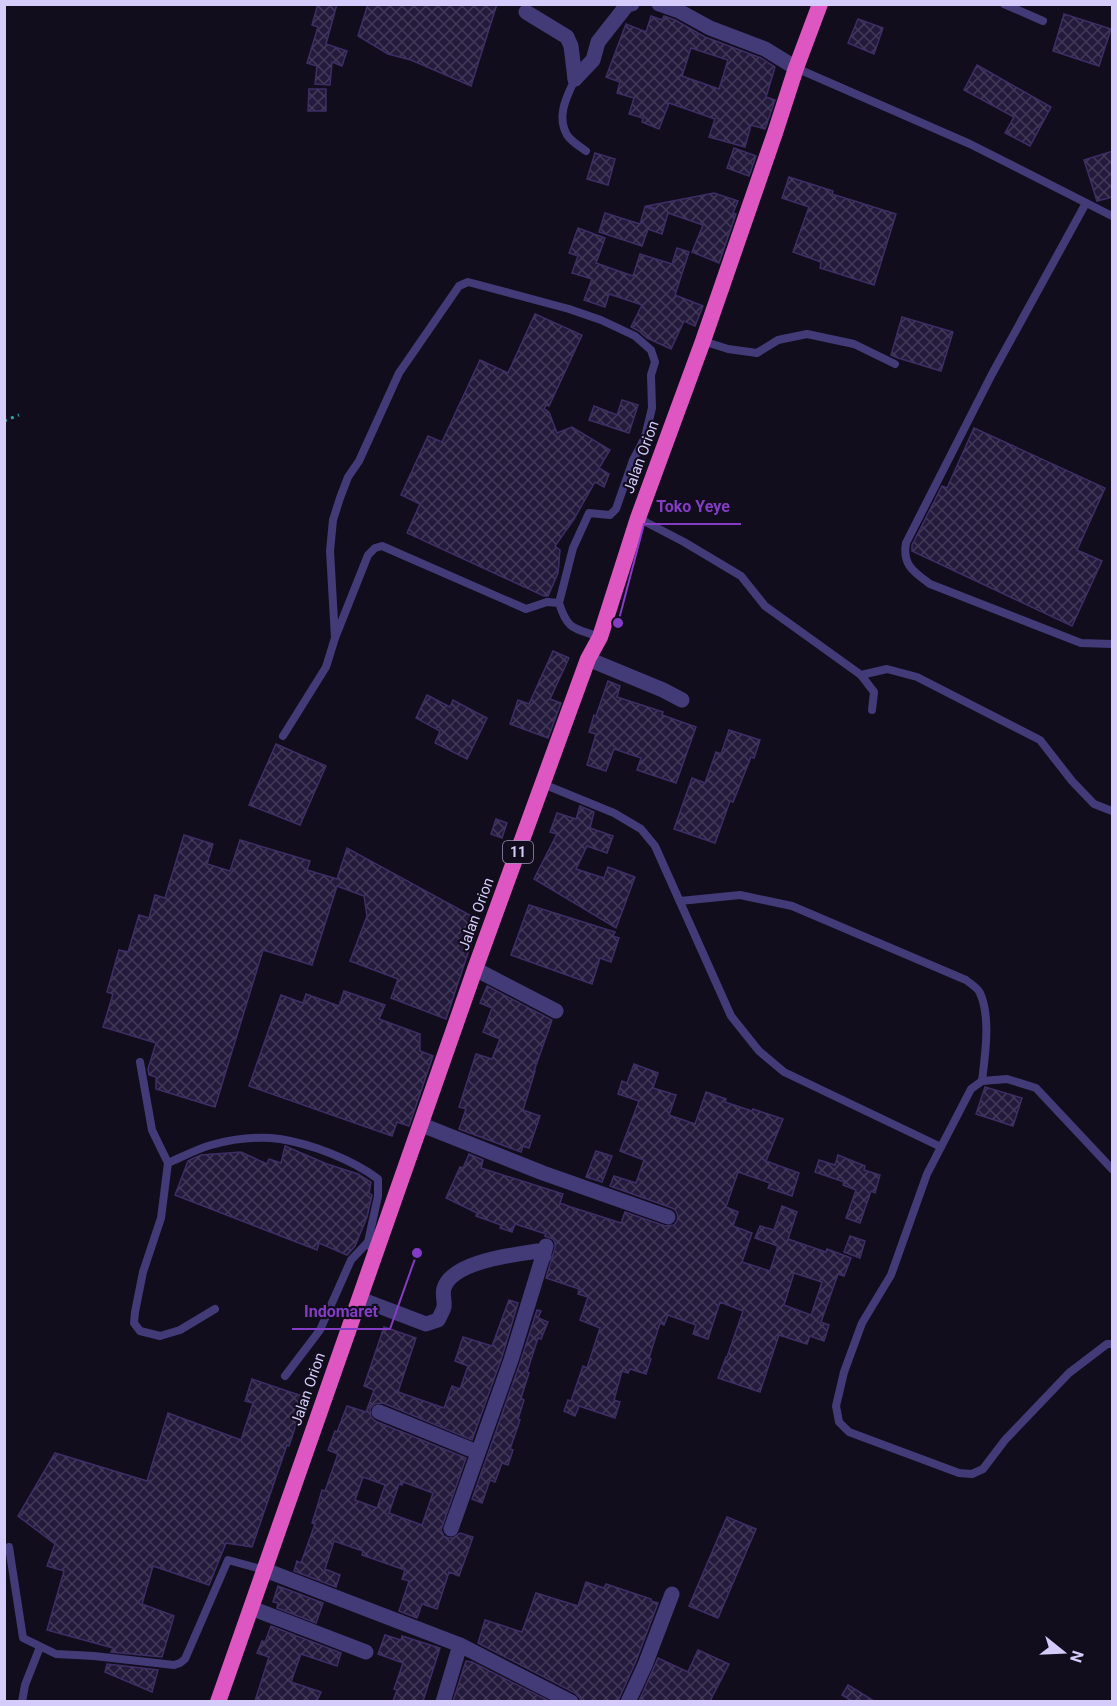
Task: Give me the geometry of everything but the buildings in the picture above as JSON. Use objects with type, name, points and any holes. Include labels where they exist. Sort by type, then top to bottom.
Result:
[{"type":"highway","name":"Jalan Orion","points":[[218,1701],[360,1299],[372,1247],[422,1125],[475,969],[588,659],[600,637],[638,518],[703,340],[820,4]]},
{"type":"street","points":[[575,79],[592,60],[598,42],[627,5],[632,4]]},
{"type":"street","points":[[659,4],[765,49],[796,68]]},
{"type":"street","points":[[526,12],[567,37],[571,46],[575,79]]},
{"type":"street","points":[[588,659],[682,700]]},
{"type":"street","points":[[475,969],[556,1011]]},
{"type":"street","points":[[422,1125],[543,1173],[669,1217]]},
{"type":"street","points":[[360,1299],[426,1324],[438,1320],[444,1306],[443,1289],[450,1276],[491,1259],[545,1251],[511,1360],[451,1529]]},
{"type":"street","points":[[379,1412],[477,1452]]},
{"type":"street","points":[[265,1570],[460,1645],[571,1701]]},
{"type":"street","points":[[628,1701],[645,1665],[672,1594]]},
{"type":"street","points":[[250,1608],[366,1652]]},
{"type":"street","points":[[443,1701],[460,1645]]},
{"type":"lane","points":[[1004,4],[1043,21]]},
{"type":"lane","points":[[796,68],[970,144],[1113,216]]},
{"type":"lane","points":[[575,79],[561,117],[567,137],[586,151]]},
{"type":"lane","points":[[1086,203],[992,374],[906,543],[904,552],[906,562],[930,584],[1081,644],[1113,645]]},
{"type":"lane","points":[[335,638],[330,551],[333,520],[340,498],[399,373],[459,286],[468,282],[601,320],[635,336],[651,350],[655,362],[651,375],[652,408],[645,437],[633,460],[616,509],[610,515],[589,513],[573,548],[559,603],[565,620],[572,628],[600,637]]},
{"type":"lane","points":[[703,340],[728,349],[757,353],[778,340],[807,334],[854,344],[895,364]]},
{"type":"lane","points":[[638,518],[741,576],[765,606],[861,675],[874,692],[872,710]]},
{"type":"lane","points":[[283,736],[326,667],[368,555],[375,549],[382,546],[526,609],[547,602],[559,603]]},
{"type":"lane","points":[[861,675],[887,669],[917,677],[1040,740],[1072,781],[1094,804],[1113,811]]},
{"type":"lane","points":[[543,784],[614,813],[640,829],[655,846],[731,1016],[759,1051],[784,1072],[941,1147]]},
{"type":"lane","points":[[680,902],[740,895],[792,906],[966,980],[979,991],[985,1009],[985,1054],[982,1081]]},
{"type":"lane","points":[[140,1062],[152,1130],[168,1163],[161,1218],[143,1272],[135,1323],[140,1331],[160,1336],[180,1330],[215,1309]]},
{"type":"lane","points":[[1113,1169],[1036,1089],[1007,1079],[982,1081],[971,1089],[927,1174],[891,1275],[862,1323],[844,1372],[836,1406],[839,1422],[849,1432],[958,1473],[972,1474],[983,1469],[1005,1440],[1069,1373],[1107,1344],[1113,1344]]},
{"type":"lane","points":[[168,1163],[210,1145],[253,1138],[281,1139],[324,1151],[366,1170],[378,1179],[372,1247],[351,1260],[320,1330],[285,1376]]},
{"type":"lane","points":[[9,1547],[24,1638],[56,1654],[174,1665],[185,1659],[228,1560],[265,1570]]},
{"type":"lane","points":[[22,1701],[25,1685],[40,1647]]},
{"type":"path","points":[[4,421],[19,415]]},
{"type":"place","name":"Toko Yeye","points":[[618,623]]},
{"type":"place","name":"Indomaret","points":[[417,1253]]}]
